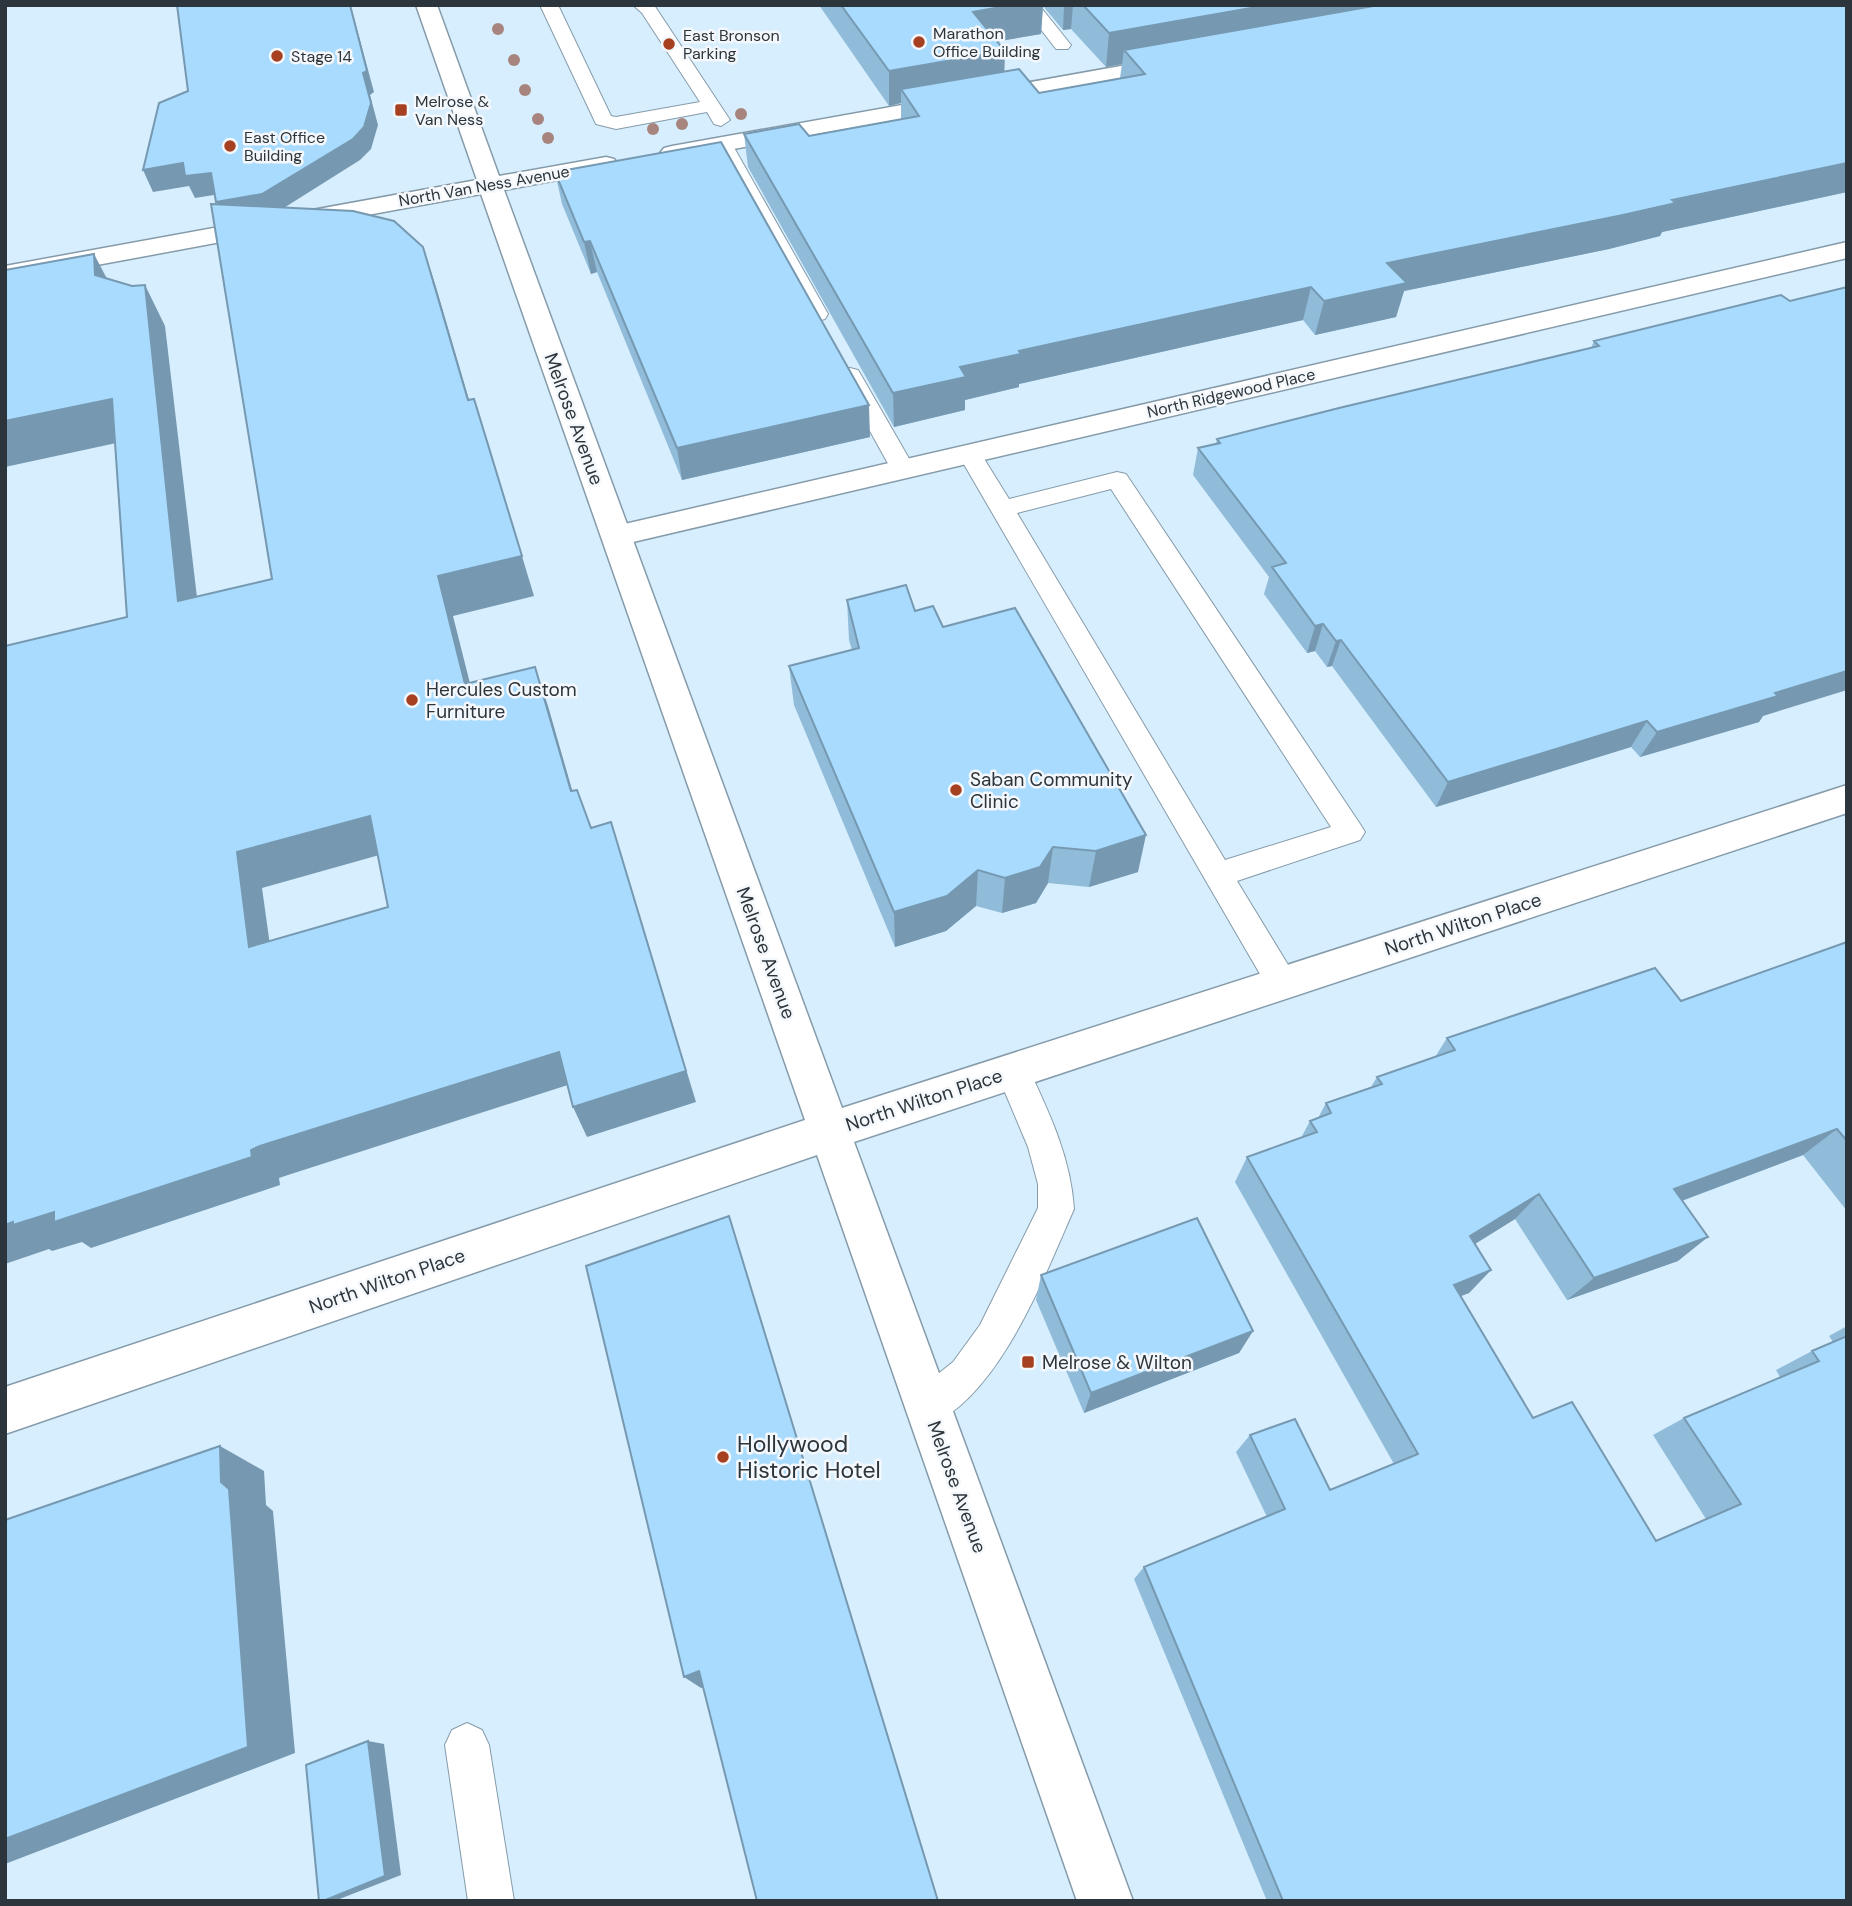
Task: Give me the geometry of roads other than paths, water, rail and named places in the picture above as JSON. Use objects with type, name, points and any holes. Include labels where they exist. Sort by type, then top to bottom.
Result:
[{"type":"main road","name":"Melrose Avenue","points":[[426,5],[1105,1901]]},
{"type":"main road","points":[[655,156],[1186,61]]},
{"type":"main road","name":"North Van Ness Avenue","points":[[5,274],[628,161]]},
{"type":"main road","name":"North Ridgewood Place","points":[[616,536],[1847,250]]},
{"type":"main road","name":"North Wilton Place","points":[[5,1410],[830,1131],[1847,799]]},
{"type":"lane","points":[[549,5],[603,120],[616,123],[711,106]]},
{"type":"lane","points":[[641,5],[648,9],[711,106],[829,336]]},
{"type":"lane","points":[[1030,5],[1062,45]]},
{"type":"lane","points":[[841,359],[903,469]]},
{"type":"lane","points":[[970,454],[1282,983]]},
{"type":"lane","points":[[1002,509],[1117,480],[1350,832],[1218,875]]},
{"type":"lane","points":[[928,1407],[966,1375],[993,1339],[1056,1209],[1055,1184],[1045,1147],[1013,1071]]},
{"type":"lane","points":[[467,1745],[491,1901]]},
{"type":"place","name":"Marathon Office Building","points":[[919,42]]},
{"type":"place","name":"East Bronson Parking","points":[[669,44]]},
{"type":"place","name":"Stage 14","points":[[277,56]]},
{"type":"place","name":"Melrose & Van Ness","points":[[401,110]]},
{"type":"place","name":"East Office Building","points":[[230,146]]},
{"type":"place","name":"Hercules Custom Furniture","points":[[412,700]]},
{"type":"place","name":"Saban Community Clinic","points":[[956,790]]},
{"type":"place","name":"Melrose & Wilton","points":[[1028,1362]]},
{"type":"place","name":"Hollywood Historic Hotel","points":[[723,1457]]}]
